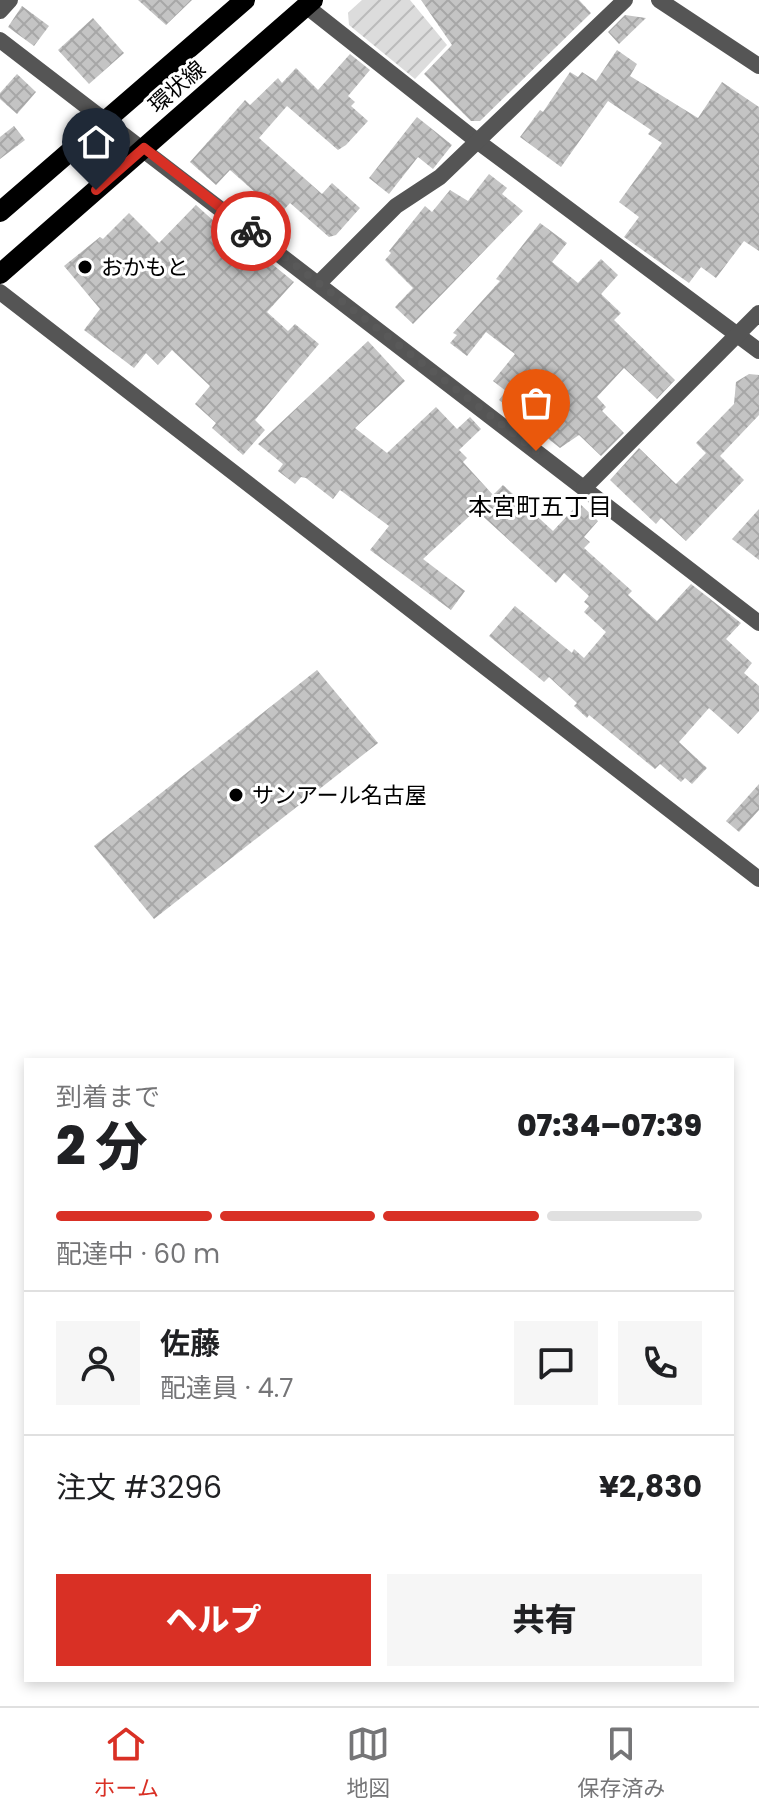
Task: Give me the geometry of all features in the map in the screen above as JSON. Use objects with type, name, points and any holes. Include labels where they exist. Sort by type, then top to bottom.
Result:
[{"type":"main road","name":"環状線","points":[[0,212],[245,0]]},
{"type":"main road","name":"環状線","points":[[0,274],[309,3]]},
{"type":"street","points":[[0,11],[10,0]]},
{"type":"street","points":[[319,283],[396,206],[440,177],[625,0]]},
{"type":"street","points":[[659,0],[759,66]]},
{"type":"street","points":[[309,3],[477,141],[759,351]]},
{"type":"street","points":[[0,40],[759,623]]},
{"type":"street","points":[[0,292],[759,879]]},
{"type":"street","points":[[584,488],[759,313]]},
{"type":"shaded area","points":[[362,0],[410,0],[447,45],[415,79],[349,25],[348,13]]},
{"type":"building","points":[[138,0],[192,0],[166,25]]},
{"type":"building","points":[[421,0],[579,0],[591,13],[480,121],[471,121],[424,74],[452,45]]},
{"type":"building","points":[[22,6],[49,26],[34,46],[8,27]]},
{"type":"building","points":[[625,15],[646,18],[619,44],[608,32]]},
{"type":"building","points":[[93,18],[124,53],[89,84],[58,50]]},
{"type":"building","points":[[617,50],[637,64],[630,76],[698,118],[722,82],[759,107],[759,251],[744,241],[716,278],[701,267],[689,283],[624,237],[639,217],[619,202],[662,143],[648,134],[651,130],[608,101],[561,167],[520,137],[540,110],[543,112],[570,72],[578,77],[582,72],[596,81]]},
{"type":"building","points":[[350,54],[370,70],[348,96],[355,102],[351,106],[368,121],[346,145],[338,150],[287,106],[259,138],[322,194],[332,183],[360,208],[336,235],[329,237],[290,203],[280,214],[230,170],[216,185],[190,162],[245,100],[250,105],[278,78],[282,83],[296,68],[318,90]]},
{"type":"building","points":[[17,74],[36,92],[17,114],[0,99],[0,93]]},
{"type":"building","points":[[417,117],[452,145],[433,169],[418,157],[389,194],[369,178]]},
{"type":"building","points":[[14,126],[25,140],[0,159],[0,137]]},
{"type":"building","points":[[489,174],[507,188],[502,194],[523,211],[413,324],[395,307],[413,288],[385,260],[391,253],[389,251],[425,206],[432,212],[450,190],[468,201]]},
{"type":"building","points":[[196,205],[246,250],[250,246],[294,282],[267,312],[288,331],[295,324],[319,344],[255,420],[265,430],[243,455],[212,428],[216,423],[195,404],[210,386],[172,350],[158,365],[146,353],[134,368],[84,330],[100,309],[64,266],[100,237],[103,239],[129,213],[159,243]]},
{"type":"building","points":[[540,223],[567,243],[552,262],[578,283],[601,259],[618,275],[601,294],[621,313],[614,320],[675,380],[657,399],[624,368],[597,397],[606,407],[602,411],[624,433],[601,456],[579,435],[560,448],[499,400],[506,391],[493,381],[515,354],[486,332],[467,356],[450,343],[457,335],[453,333],[500,281],[496,279]]},
{"type":"building","points":[[368,341],[405,381],[355,428],[387,453],[436,407],[457,429],[470,417],[481,429],[459,450],[467,458],[463,462],[493,495],[503,485],[553,531],[579,503],[598,521],[584,537],[590,542],[584,548],[632,591],[628,595],[657,621],[691,584],[741,623],[726,639],[752,663],[744,673],[759,686],[759,711],[738,734],[709,708],[679,742],[707,768],[692,784],[685,778],[681,782],[660,764],[655,769],[589,715],[587,718],[574,706],[577,703],[549,677],[544,682],[489,636],[515,606],[572,653],[574,649],[584,658],[606,632],[584,612],[589,606],[584,602],[589,596],[564,573],[556,583],[476,510],[423,559],[465,591],[451,610],[370,550],[389,526],[340,490],[333,499],[306,478],[301,477],[295,484],[278,471],[283,464],[258,444]]},
{"type":"building","points":[[749,374],[759,375],[759,415],[720,456],[744,480],[686,541],[661,518],[656,524],[610,480],[639,448],[676,484],[706,453],[696,443],[734,404],[736,382]]},
{"type":"building","points":[[759,509],[759,560],[732,539]]},
{"type":"building","name":"サンアール名古屋","points":[[317,670],[378,743],[154,919],[94,846]]},
{"type":"building","points":[[759,784],[759,810],[739,832],[726,821]]},
{"type":"way so far","points":[[251,231],[536,451]]},
{"type":"place","name":"おかもと","points":[[85,267]]},
{"type":"place","name":"サンアール名古屋","points":[[236,795]]},
{"type":"district","name":"本宮町五丁目","points":[[540,506]]},
{"type":"route","points":[[96,190],[144,148],[251,231]]}]
